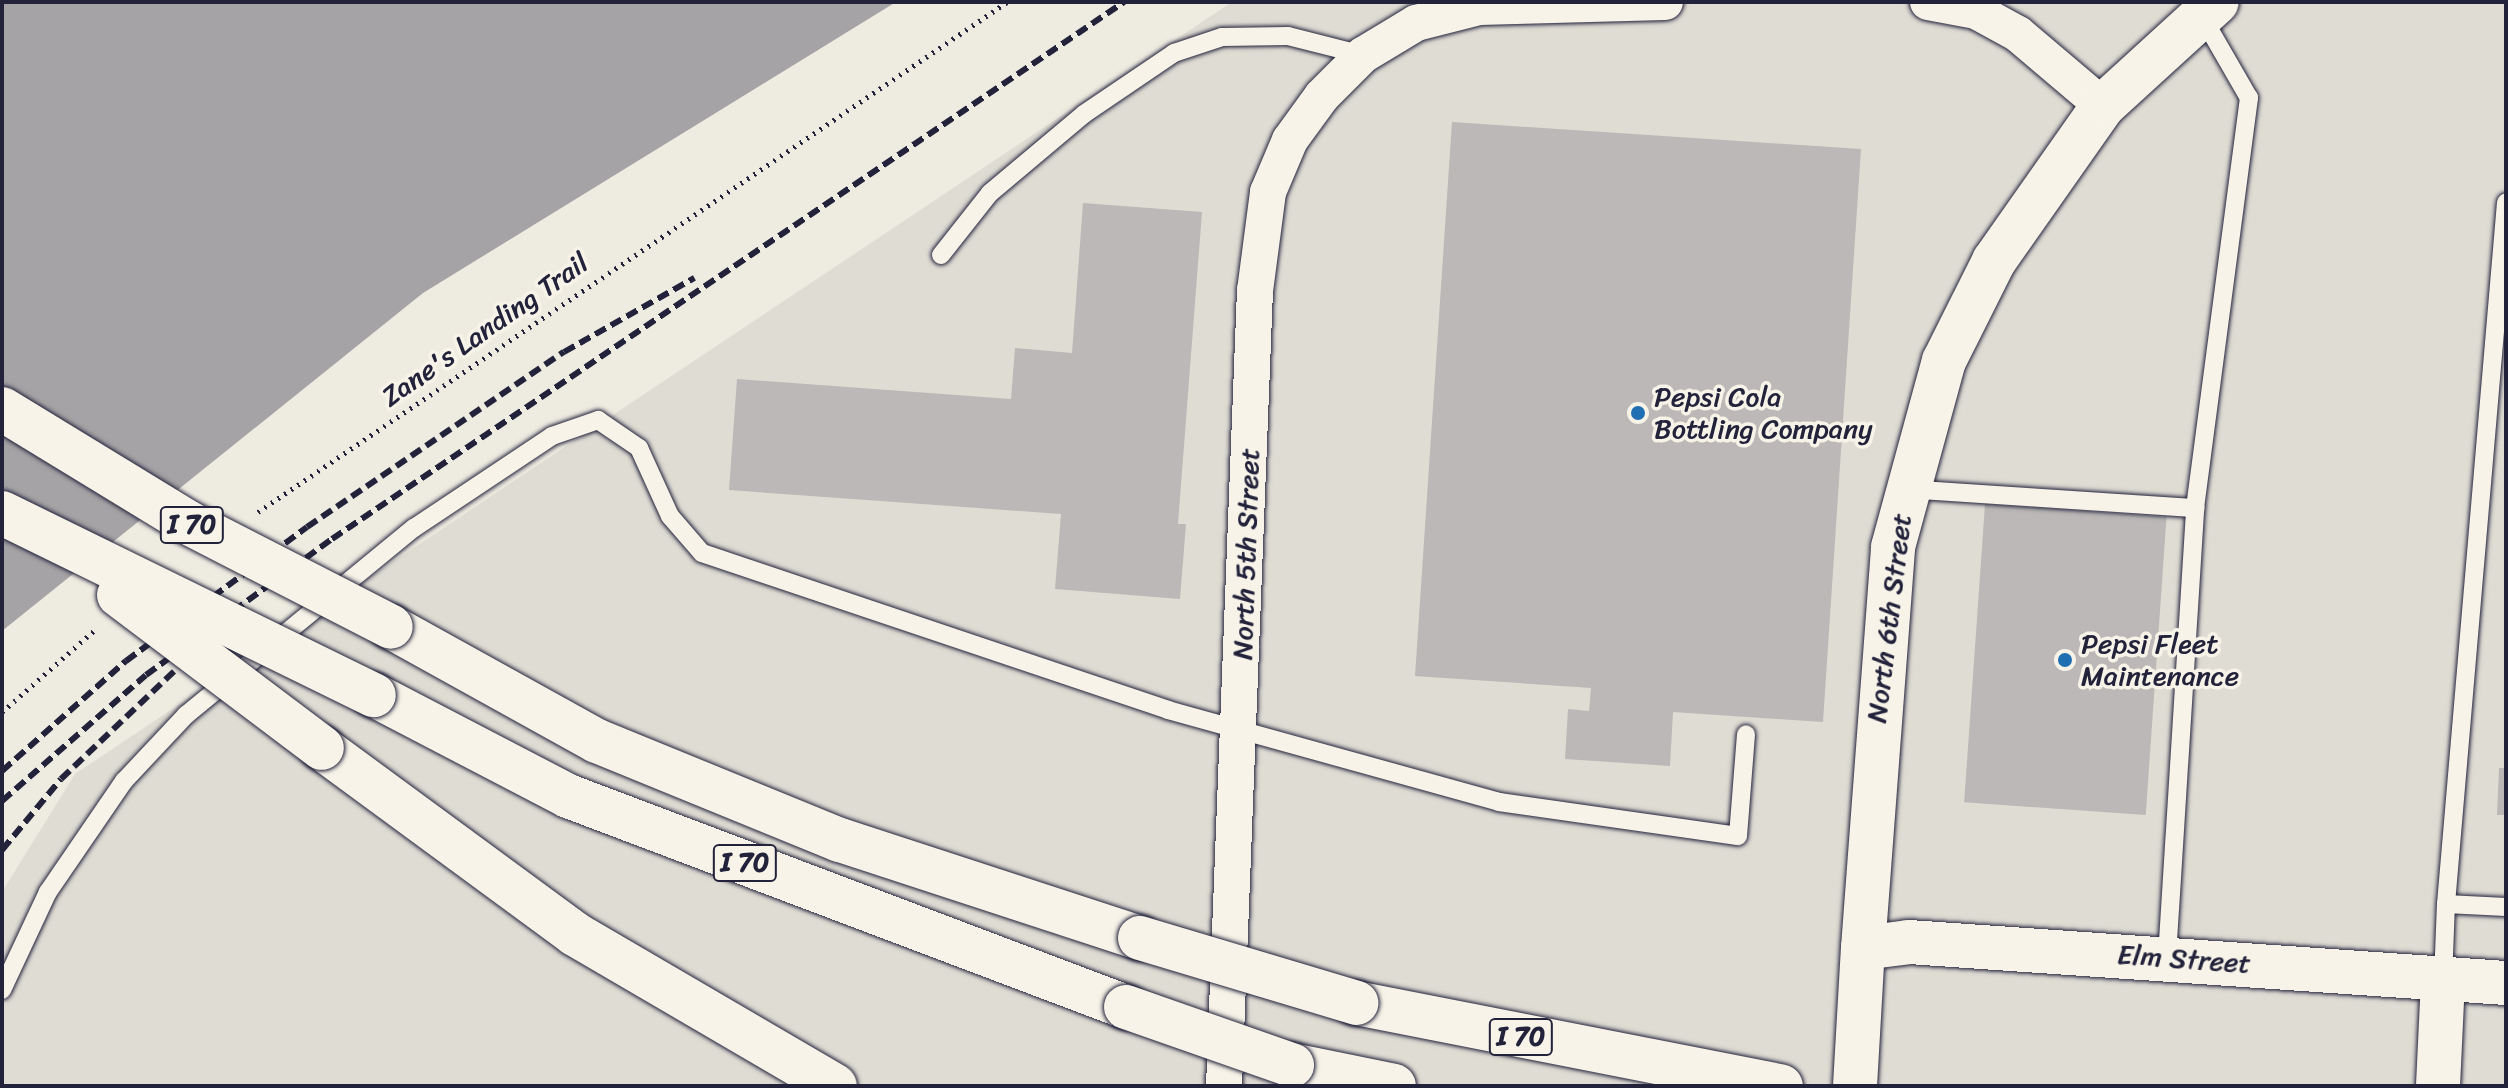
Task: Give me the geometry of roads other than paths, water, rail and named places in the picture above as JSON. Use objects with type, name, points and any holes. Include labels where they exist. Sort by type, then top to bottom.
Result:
[{"type":"main road","name":"North 6th Street","points":[[1855,1086],[1873,750],[1893,547],[1944,361],[1967,312],[2103,106],[2209,8]]},
{"type":"main road","name":"I 70","points":[[2,409],[187,522],[391,627],[597,741],[840,840],[1140,938],[1356,1003],[1687,1071],[1781,1086]]},
{"type":"main road","name":"I 70","points":[[2,513],[44,538],[374,695],[568,796],[1309,1076],[1394,1086]]},
{"type":"main road","points":[[44,538],[575,934],[835,1086]]},
{"type":"main road","name":"Elm Street","points":[[1863,948],[1909,942],[2167,957],[2443,981],[2506,983]]},
{"type":"main road","points":[[2438,1086],[2443,981]]},
{"type":"street","name":"North 5th Street","points":[[1224,1086],[1255,291],[1268,192],[1290,140],[1363,55],[1416,23],[1479,7],[1665,2]]},
{"type":"street","points":[[1928,2],[1976,11],[2018,34],[2103,106]]},
{"type":"lane","points":[[2167,957],[2195,508],[2249,98],[2209,8]]},
{"type":"lane","points":[[941,255],[990,193],[1084,114],[1174,53],[1222,37],[1288,36],[1363,55]]},
{"type":"lane","points":[[2443,981],[2446,904],[2497,467],[2506,203]]},
{"type":"lane","points":[[2,990],[48,892],[124,781],[186,715],[414,528],[552,436],[598,420],[639,448],[670,516],[702,553],[1168,710],[1240,726],[1499,802],[1738,836],[1746,734]]},
{"type":"lane","points":[[1907,489],[2195,508]]},
{"type":"lane","points":[[2446,904],[2506,907]]},
{"type":"railway","points":[[2,801],[146,675],[332,539],[1124,2]]},
{"type":"railway","points":[[2,771],[126,661],[307,527],[564,352],[694,278]]},
{"type":"railway","points":[[2,850],[61,779],[191,655]]},
{"type":"place","name":"Pepsi Cola Bottling Company","points":[[1638,413]]},
{"type":"place","name":"Pepsi Fleet Maintenance","points":[[2065,660]]}]
